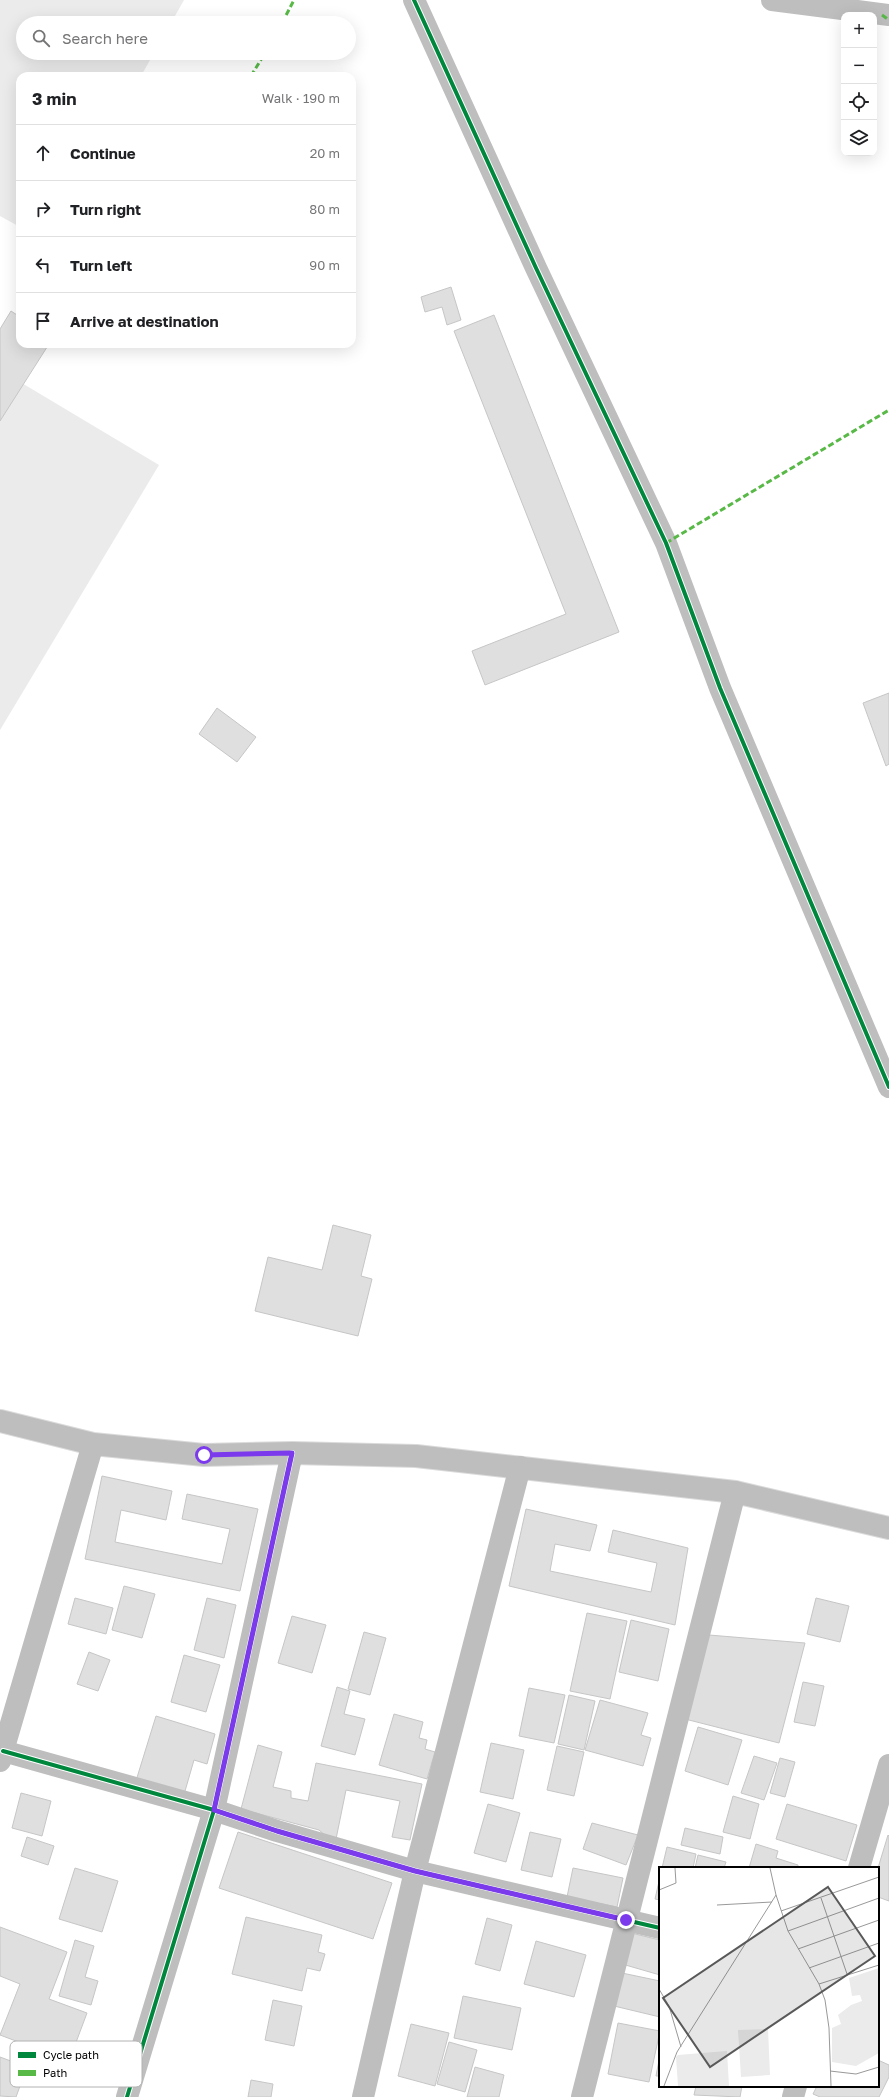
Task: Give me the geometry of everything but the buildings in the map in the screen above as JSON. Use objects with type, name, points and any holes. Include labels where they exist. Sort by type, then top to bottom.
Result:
[{"type":"street","points":[[414,0],[536,268],[666,543],[720,688],[889,1087]]},
{"type":"street","points":[[772,0],[889,15]]},
{"type":"street","points":[[0,1421],[93,1444],[204,1455],[292,1453],[416,1456],[736,1492],[889,1528]]},
{"type":"street","points":[[93,1444],[2,1756],[214,1810],[277,1831],[415,1871],[659,1928]]},
{"type":"street","points":[[142,2048],[214,1810],[292,1453]]},
{"type":"street","points":[[363,2097],[415,1871],[520,1467]]},
{"type":"street","points":[[582,2097],[736,1492]]},
{"type":"street","points":[[859,1867],[889,1764]]},
{"type":"street","points":[[127,2097],[130,2087]]},
{"type":"street","points":[[793,2097],[796,2087]]},
{"type":"shaded area","points":[[0,0],[184,0],[175,16],[16,16],[16,60],[150,60],[143,72],[16,72],[16,225],[0,216]]},
{"type":"shaded area","points":[[0,370],[159,465],[0,730]]},
{"type":"marked path","points":[[286,16],[294,0]]},
{"type":"marked path","points":[[882,15],[889,20]]},
{"type":"marked path","points":[[253,72],[261,60]]},
{"type":"marked path","points":[[666,543],[889,410]]},
{"type":"cycle path","points":[[414,0],[536,268],[666,543],[720,688],[889,1087]]},
{"type":"cycle path","points":[[142,2048],[214,1810],[292,1453]]},
{"type":"cycle path","points":[[3,1751],[214,1810],[277,1831],[415,1871],[659,1928]]},
{"type":"cycle path","points":[[127,2097],[130,2087]]},
{"type":"route","points":[[204,1455],[292,1453],[214,1810],[277,1831],[415,1871],[626,1920]]}]
